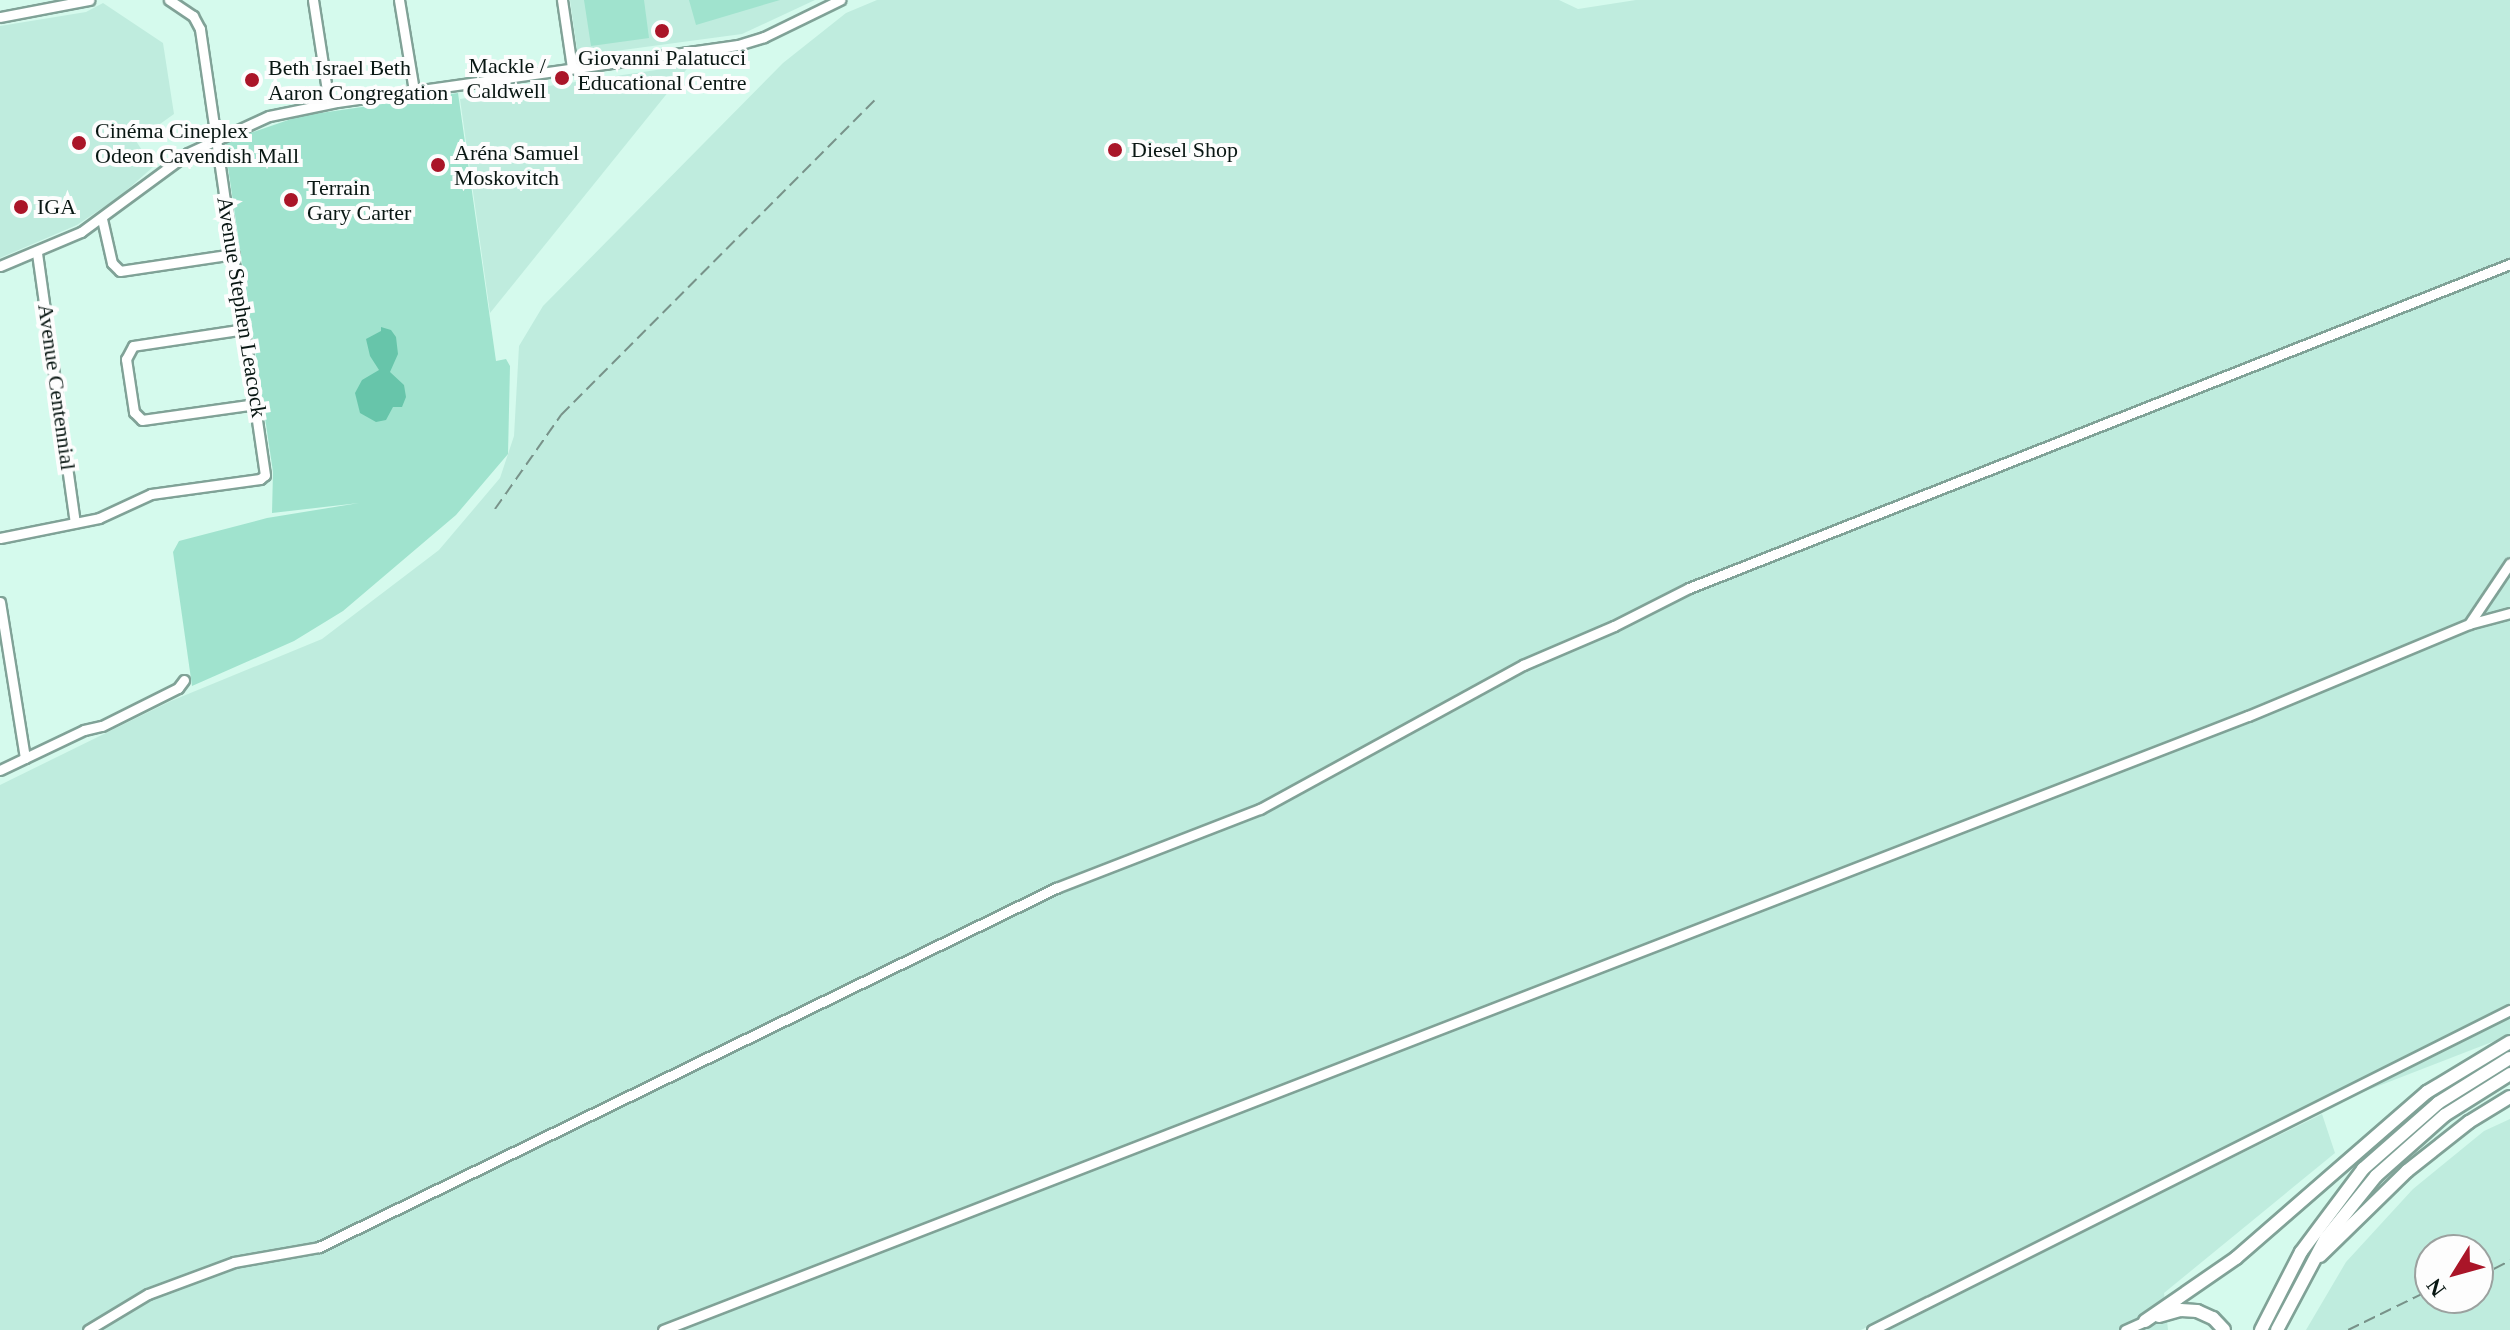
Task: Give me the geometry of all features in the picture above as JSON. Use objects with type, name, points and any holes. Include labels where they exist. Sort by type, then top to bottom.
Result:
[{"type":"highway","points":[[2145,1321],[2236,1258],[2427,1092],[2510,1042]]},
{"type":"highway","points":[[2261,1330],[2310,1238],[2363,1169],[2430,1109],[2510,1058]]},
{"type":"highway","points":[[2277,1330],[2306,1271],[2341,1218],[2396,1157],[2445,1115],[2510,1074]]},
{"type":"highway","points":[[2306,1271],[2414,1165],[2510,1097]]},
{"type":"highway","points":[[2145,1321],[2191,1310],[2208,1315],[2224,1330]]},
{"type":"street","points":[[0,17],[89,0]]},
{"type":"street","name":"Avenue Stephen Leacock","points":[[75,522],[107,515],[151,494],[264,476],[199,26],[193,16],[169,0]]},
{"type":"street","points":[[313,0],[329,103]]},
{"type":"street","points":[[399,0],[414,91]]},
{"type":"street","points":[[562,0],[572,68]]},
{"type":"street","points":[[0,266],[37,253],[102,219],[171,164],[216,137],[269,116],[329,103],[744,44],[840,0]]},
{"type":"street","points":[[102,219],[112,263],[120,271],[234,254]]},
{"type":"street","name":"Avenue Centennial","points":[[37,253],[75,522]]},
{"type":"street","points":[[88,1330],[148,1294],[234,1262],[319,1247],[1056,888],[1203,833],[1283,798],[1523,665],[1603,631],[1689,588],[2510,264]]},
{"type":"street","points":[[245,329],[133,346],[126,359],[134,412],[144,420],[256,404]]},
{"type":"street","points":[[0,538],[75,522]]},
{"type":"street","points":[[2469,624],[2510,563]]},
{"type":"street","points":[[0,602],[25,758]]},
{"type":"street","points":[[663,1330],[2233,722],[2469,624],[2510,613]]},
{"type":"street","points":[[0,770],[127,713],[178,688],[184,680]]},
{"type":"street","points":[[1872,1330],[2510,1010]]},
{"type":"street","points":[[2125,1330],[2145,1321]]},
{"type":"shaded area","name":"Giovanni Palatucci Educational Centre","points":[[570,0],[815,0],[742,34],[578,56]]},
{"type":"shaded area","points":[[584,0],[644,0],[649,38],[591,46]]},
{"type":"shaded area","points":[[689,0],[780,0],[696,25]]},
{"type":"shaded area","points":[[877,0],[1559,0],[1578,9],[1636,0],[2510,0],[2510,1035],[2234,1142],[1861,1330],[0,1330],[0,785],[171,701],[322,639],[439,550],[500,478],[514,436],[519,346],[543,306],[783,63],[846,13]]},
{"type":"shaded area","points":[[103,3],[163,43],[174,114],[136,141],[153,167],[119,197],[77,225],[0,258],[0,26],[86,12]]},
{"type":"shaded area","points":[[690,65],[490,313],[460,99]]},
{"type":"shaded area","points":[[458,93],[496,361],[506,359],[510,366],[508,454],[456,515],[343,611],[294,641],[192,686],[173,552],[179,541],[267,518],[359,503],[272,513],[273,472],[225,147],[227,141],[300,116]]},
{"type":"shaded area","points":[[381,327],[391,330],[396,337],[398,354],[390,372],[404,385],[406,397],[402,407],[393,407],[386,420],[376,422],[360,413],[355,393],[362,380],[379,370],[370,356],[366,339],[381,331]]},
{"type":"shaded area","points":[[2322,1114],[2335,1153],[2164,1293],[2168,1330],[1881,1330]]},
{"type":"shaded area","points":[[2510,1119],[2510,1330],[2306,1330],[2346,1262],[2413,1189],[2484,1131]]},
{"type":"railway","points":[[495,509],[561,415],[875,100]]},
{"type":"railway","points":[[2494,1269],[2510,1261]]},
{"type":"railway","points":[[2348,1330],[2414,1298]]},
{"type":"place","name":"Giovanni Palatucci Educational Centre","points":[[662,31]]},
{"type":"place","name":"Mackle / Caldwell","points":[[562,78]]},
{"type":"place","name":"Beth Israel Beth Aaron Congregation","points":[[252,80]]},
{"type":"place","name":"Cinéma Cineplex Odeon Cavendish Mall","points":[[79,143]]},
{"type":"place","name":"Diesel Shop","points":[[1115,150]]},
{"type":"place","name":"Aréna Samuel Moskovitch","points":[[438,165]]},
{"type":"place","name":"Terrain Gary Carter","points":[[291,200]]},
{"type":"place","name":"IGA","points":[[21,207]]}]
